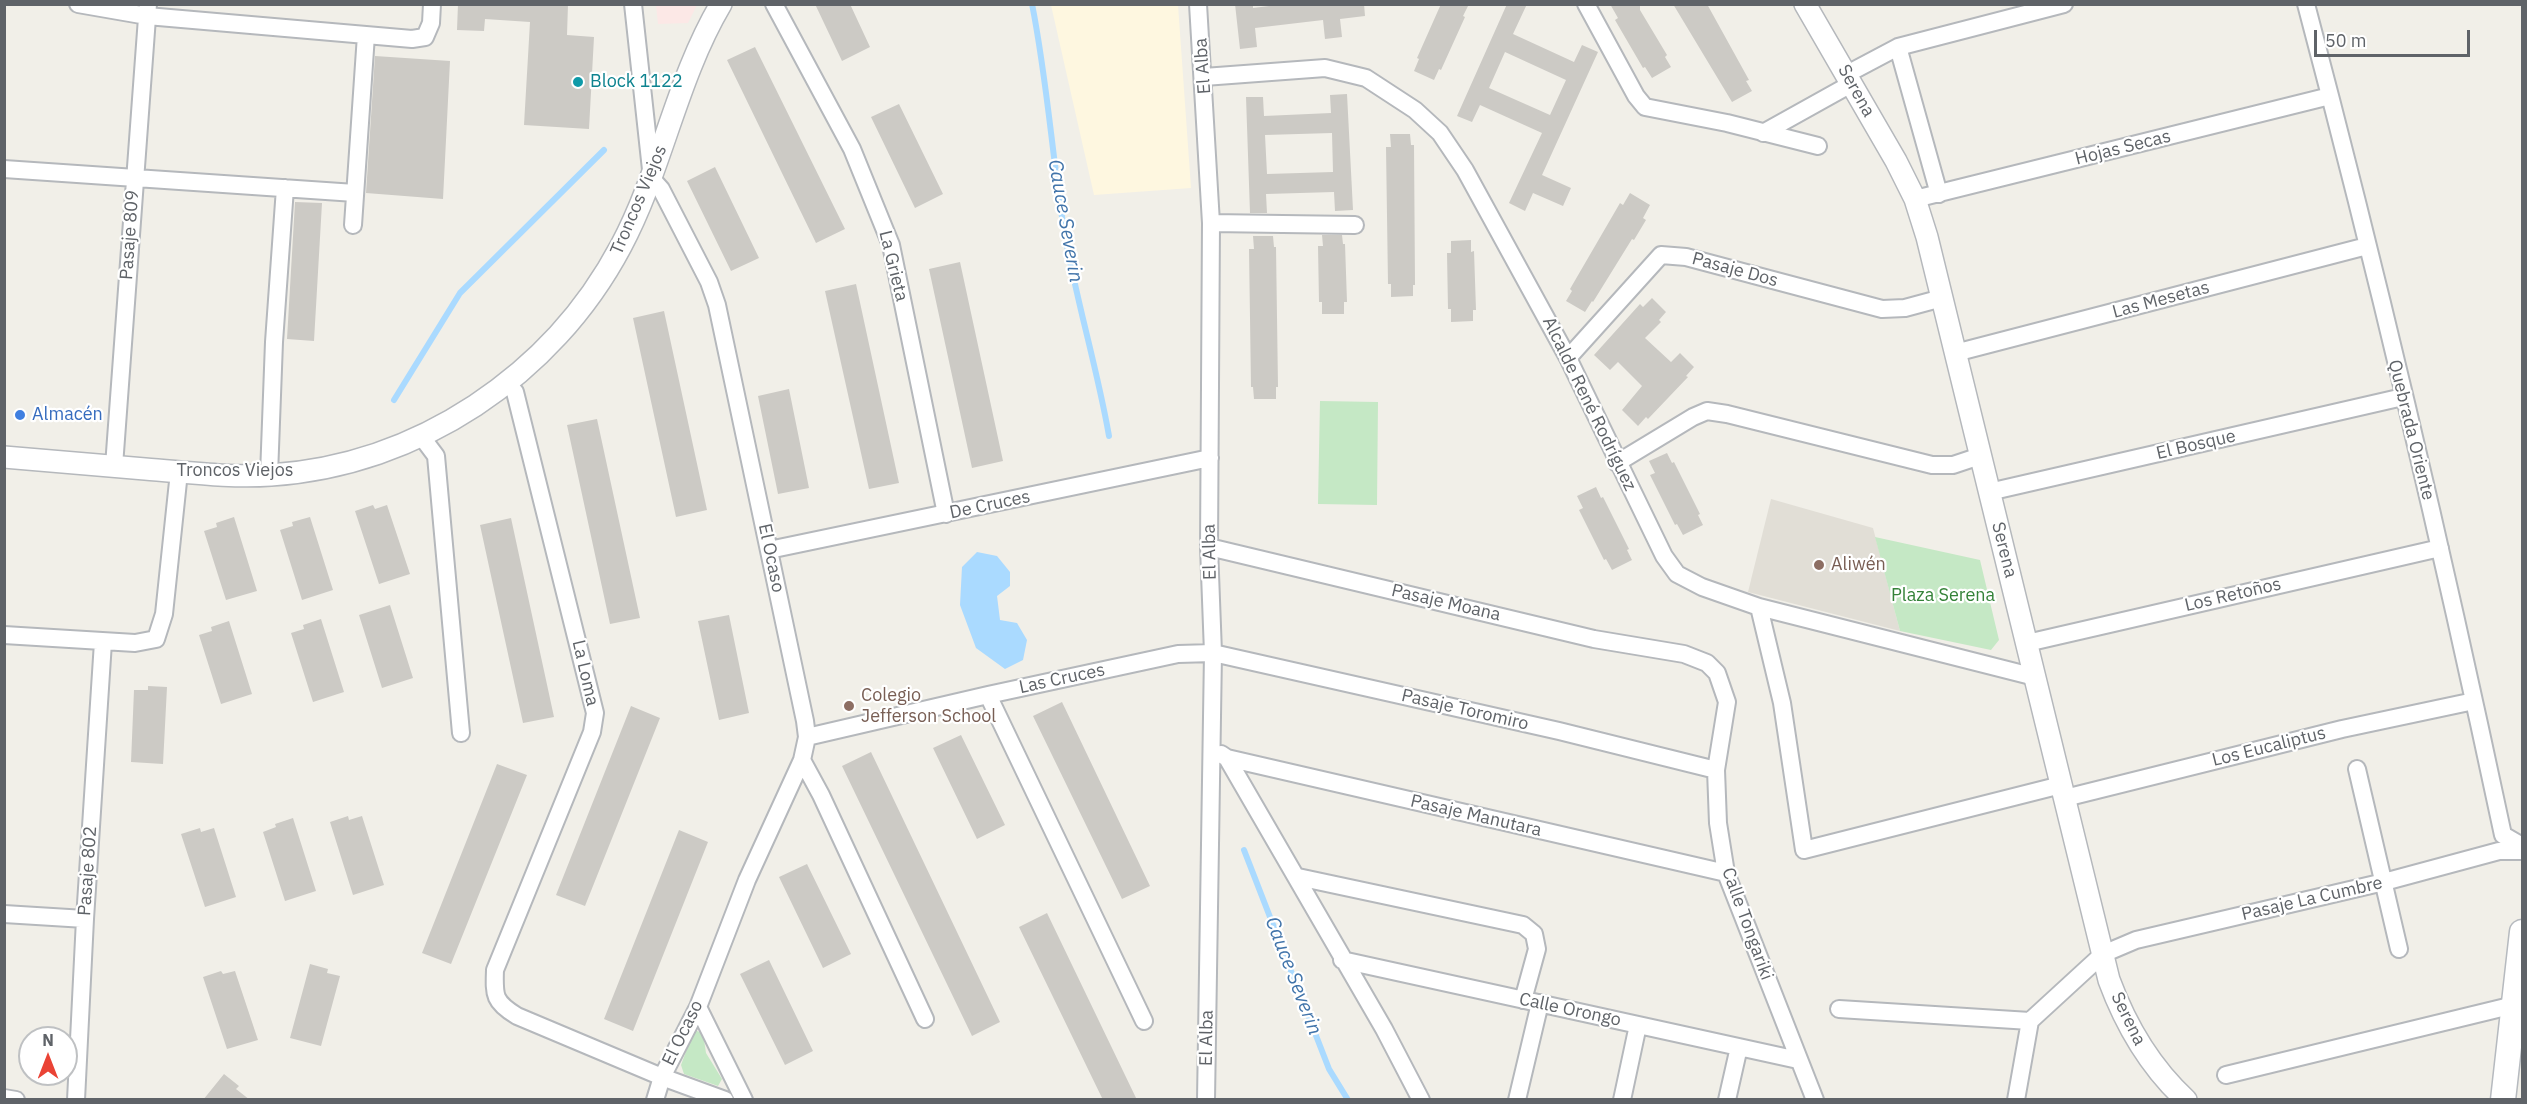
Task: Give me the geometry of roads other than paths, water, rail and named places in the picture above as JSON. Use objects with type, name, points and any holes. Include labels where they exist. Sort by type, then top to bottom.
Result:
[{"type":"main road","points":[[2503,1100],[2523,932]]},
{"type":"street","points":[[78,4],[412,39],[425,37],[431,23],[432,4]]},
{"type":"street","name":"El Ocaso","points":[[633,4],[652,179],[667,200],[709,282],[717,305],[806,721],[807,737],[802,760],[747,880],[698,1007],[662,1077],[655,1100]]},
{"type":"street","name":"Troncos Viejos","points":[[4,457],[179,472],[269,475],[321,468],[362,458],[421,436],[451,421],[507,383],[541,353],[583,306],[622,245],[652,179],[682,90],[721,4]]},
{"type":"street","name":"La Grieta","points":[[774,4],[852,149],[891,245],[946,514]]},
{"type":"street","name":"El Alba","points":[[1198,4],[1211,223],[1209,547],[1213,653],[1206,1100]]},
{"type":"street","points":[[1586,4],[1636,96],[1645,107],[1818,146]]},
{"type":"street","name":"Serena","points":[[1804,4],[1896,161],[1915,199],[1942,298],[2103,954],[2118,1005],[2130,1029],[2158,1070],[2186,1100]]},
{"type":"street","points":[[1763,133],[1898,47],[2064,4]]},
{"type":"street","name":"Quebrada Oriente","points":[[2306,4],[2440,548],[2503,835],[2523,846]]},
{"type":"street","name":"Pasaje 809","points":[[114,466],[147,10]]},
{"type":"street","points":[[353,225],[366,35]]},
{"type":"street","points":[[1898,47],[1939,194]]},
{"type":"street","name":"Alcalde René Rodríguez","points":[[1204,77],[1325,68],[1366,78],[1415,110],[1440,133],[1465,170],[1569,358],[1617,462],[1664,556],[1677,574],[1728,598],[1759,607],[2035,677]]},
{"type":"street","name":"Hojas Secas","points":[[1915,199],[2330,96]]},
{"type":"street","points":[[4,169],[134,176],[355,193]]},
{"type":"street","points":[[269,475],[274,342],[285,188]]},
{"type":"street","points":[[1211,223],[1355,225]]},
{"type":"street","name":"Las Mesetas","points":[[1955,353],[2367,246]]},
{"type":"street","name":"Pasaje Dos","points":[[1569,358],[1661,255],[1686,257],[1882,309],[1905,308],[1942,298]]},
{"type":"street","name":"La Loma","points":[[507,383],[515,392],[595,713],[592,732],[495,970],[494,995],[504,1008],[517,1016],[662,1077],[725,1100]]},
{"type":"street","name":"El Bosque","points":[[1989,492],[2403,397]]},
{"type":"street","points":[[1617,462],[1707,411],[1932,465],[1953,465],[1980,456]]},
{"type":"street","points":[[421,436],[436,456],[461,733]]},
{"type":"street","name":"De Cruces","points":[[769,550],[1210,458]]},
{"type":"street","points":[[4,635],[135,643],[156,639],[164,614],[179,472]]},
{"type":"street","name":"Pasaje Moana","points":[[1209,547],[1594,639],[1684,654]]},
{"type":"street","name":"Los Retoños","points":[[2027,643],[2440,548]]},
{"type":"street","points":[[1759,607],[1782,703],[1804,849],[2063,791]]},
{"type":"street","name":"Pasaje 802","points":[[76,1100],[85,919],[104,642]]},
{"type":"street","name":"Las Cruces","points":[[807,737],[1178,654],[1213,653]]},
{"type":"street","name":"Pasaje Toromiro","points":[[1213,653],[1559,731],[1716,770]]},
{"type":"street","name":"Calle Tongariki","points":[[1684,654],[1707,663],[1717,674],[1727,702],[1716,770],[1718,823],[1726,873],[1815,1100]]},
{"type":"street","points":[[988,695],[1143,1021]]},
{"type":"street","name":"Los Eucaliptus","points":[[2063,791],[2474,701]]},
{"type":"street","points":[[1210,748],[1227,758],[1384,1029],[1421,1100]]},
{"type":"street","name":"Pasaje Manutara","points":[[1227,758],[1726,873]]},
{"type":"street","points":[[802,760],[821,795],[925,1019]]},
{"type":"street","points":[[2357,769],[2399,949]]},
{"type":"street","name":"Pasaje La Cumbre","points":[[2030,1021],[2103,954],[2136,940],[2384,882],[2499,851],[2523,851]]},
{"type":"street","points":[[1298,878],[1523,926],[1534,934],[1537,949],[1523,1000]]},
{"type":"street","points":[[4,914],[85,919]]},
{"type":"street","name":"Calle Orongo","points":[[1342,960],[1798,1060]]},
{"type":"street","points":[[1517,1100],[1540,1003]]},
{"type":"street","points":[[2226,1075],[2514,1005]]},
{"type":"street","points":[[698,1007],[744,1100]]},
{"type":"street","points":[[1839,1009],[2030,1021],[2016,1100]]},
{"type":"street","points":[[1622,1100],[1638,1025]]},
{"type":"street","points":[[1726,1100],[1738,1047]]},
{"type":"street","points":[[4,1098],[16,1100]]},
{"type":"water","points":[[977,552],[997,556],[1010,572],[1010,586],[997,596],[1000,620],[1017,623],[1027,640],[1023,660],[1005,669],[976,648],[960,605],[962,567]]},
{"type":"waterway","name":"Cauce Severin","points":[[1032,4],[1042,60],[1064,230],[1109,436]]},
{"type":"waterway","points":[[394,400],[460,293],[604,150]]},
{"type":"waterway","name":"Cauce Severin","points":[[1244,850],[1329,1069],[1348,1100]]},
{"type":"place","name":"Block 1122","points":[[578,82]]},
{"type":"place","name":"Almacén","points":[[20,415]]},
{"type":"place","name":"Aliwén","points":[[1819,565]]},
{"type":"place","name":"Colegio Jefferson School","points":[[849,706]]},
{"type":"park label","name":"Plaza Serena","points":[[1943,596]]}]
